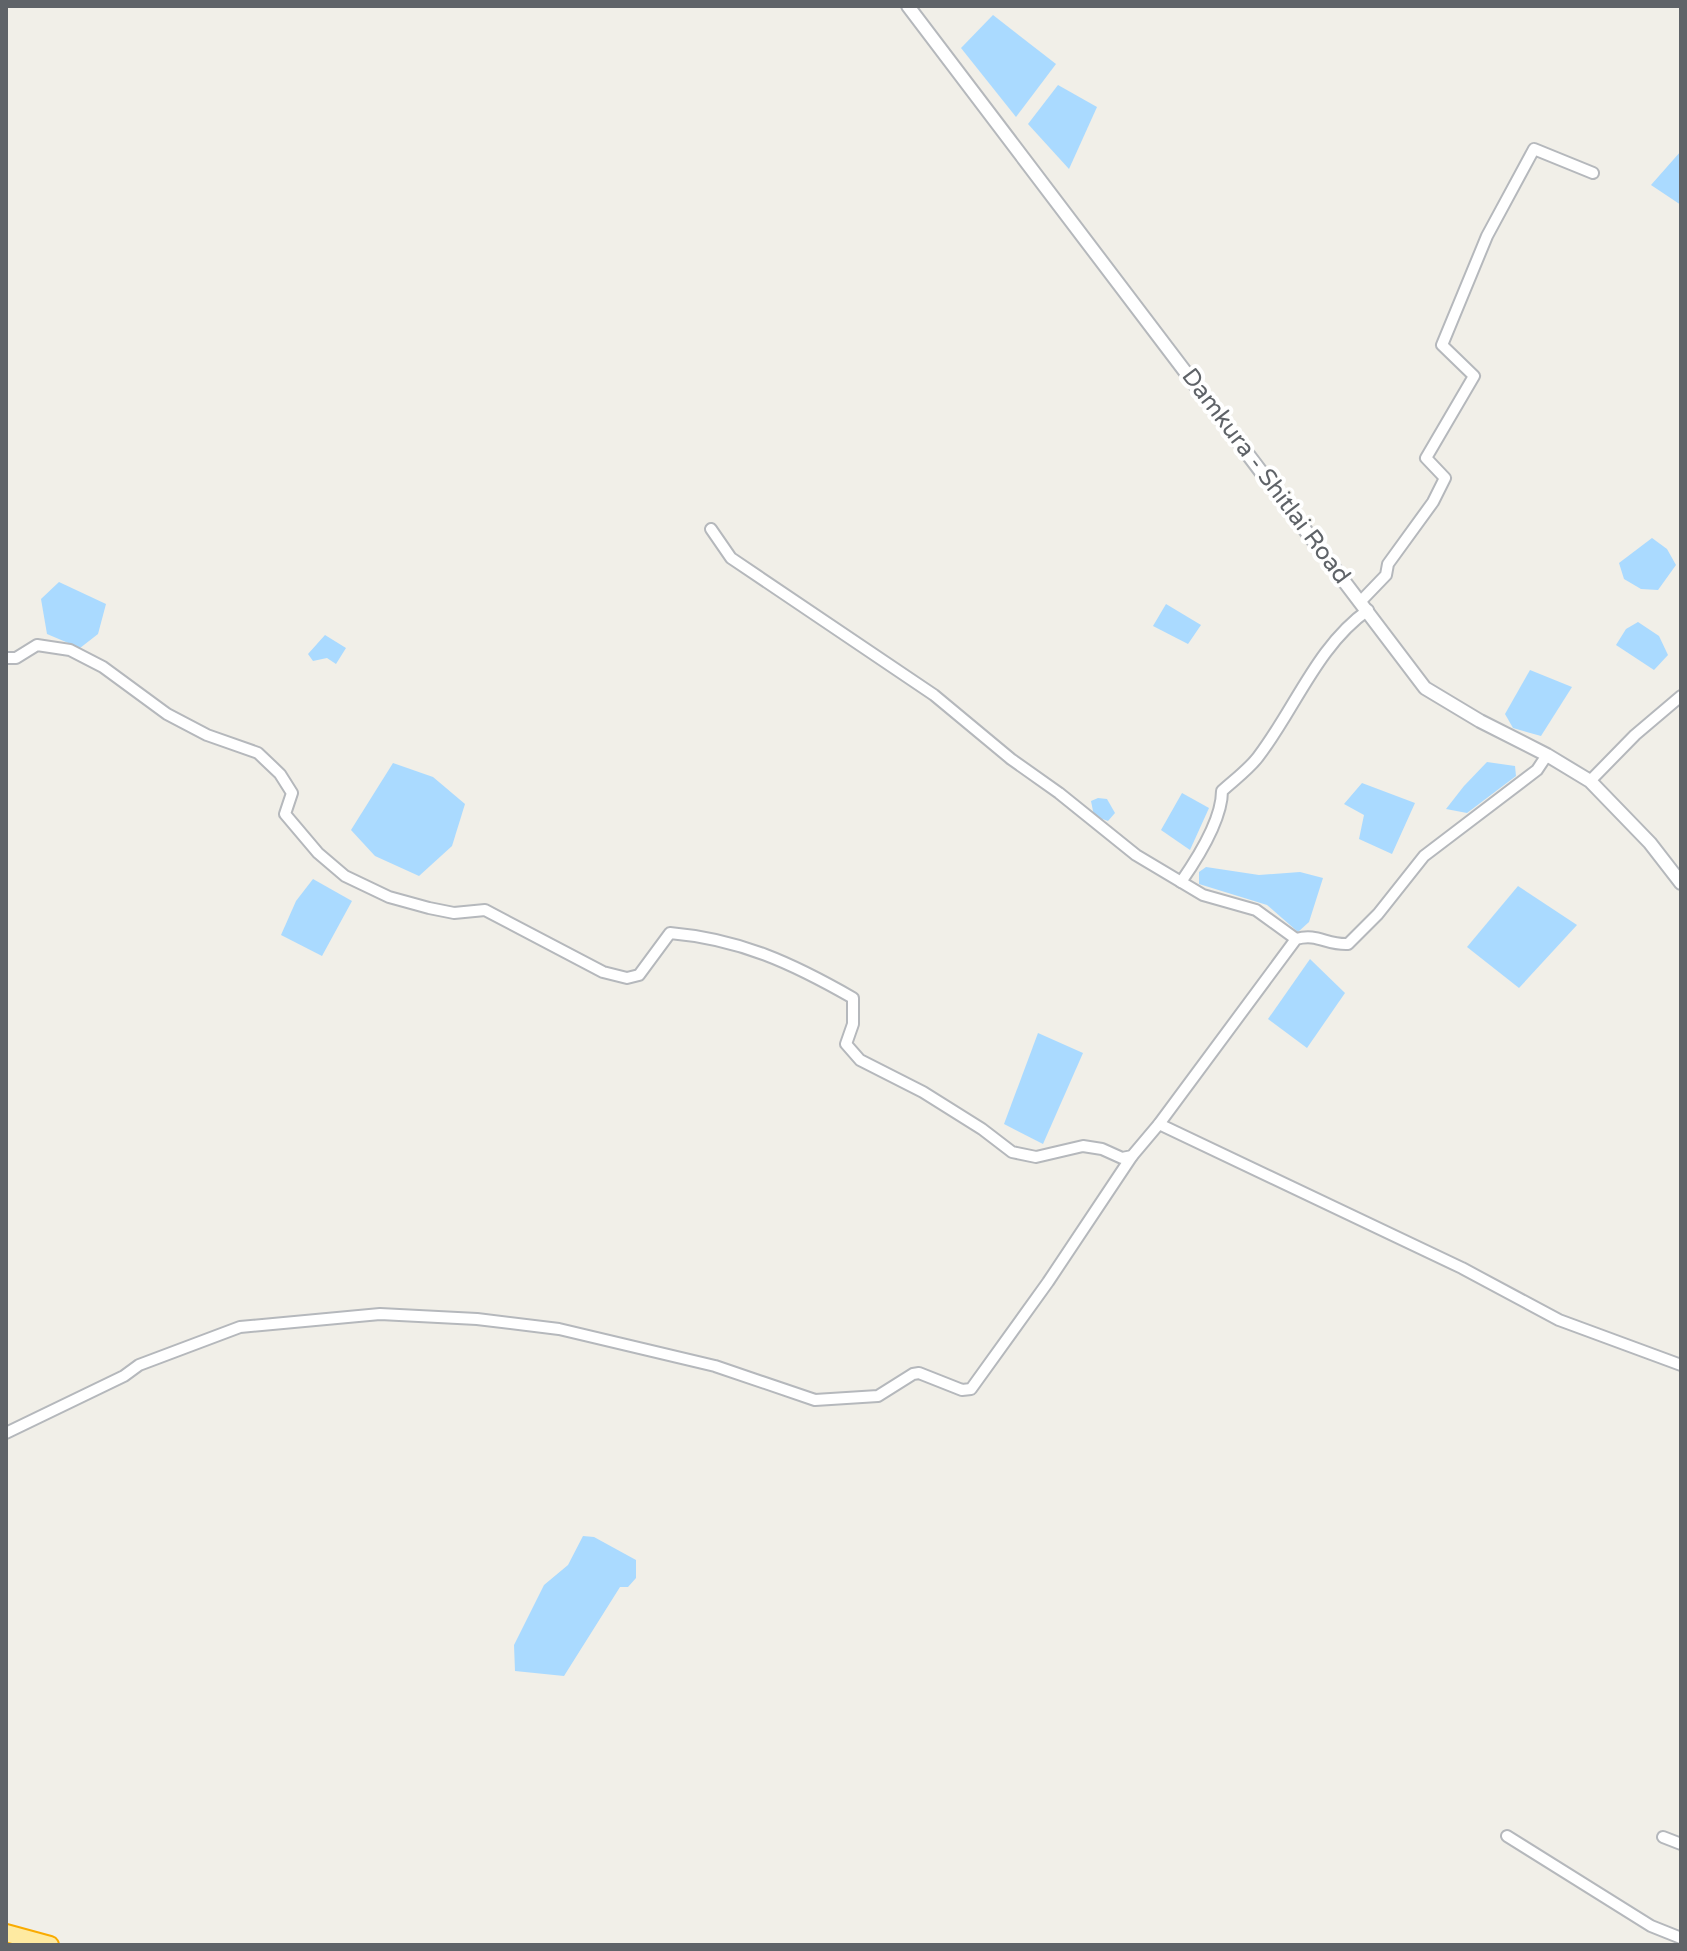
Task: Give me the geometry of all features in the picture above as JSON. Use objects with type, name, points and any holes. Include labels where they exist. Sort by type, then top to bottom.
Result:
[{"type":"highway","points":[[6,1933],[50,1945]]},
{"type":"street","name":"Damkura - Shitlai Road","points":[[908,6],[1425,688],[1590,781],[1650,843],[1681,883]]},
{"type":"street","points":[[1181,882],[1206,840],[1222,801],[1222,791],[1256,761],[1328,649],[1386,575],[1388,564],[1433,502],[1445,478],[1426,458],[1474,376],[1442,345],[1487,236],[1534,149],[1593,173]]},
{"type":"street","points":[[711,529],[731,558],[901,671],[1136,855],[1203,895],[1256,910],[1296,939]]},
{"type":"street","points":[[6,658],[16,658],[37,645],[70,650],[103,667],[167,714],[207,735],[258,753],[280,774],[292,793],[285,814],[318,853],[345,876],[389,897],[454,913],[485,910],[603,972],[627,978],[639,975],[670,933],[711,937],[746,947],[803,971],[853,998],[853,1024],[846,1044],[860,1060],[923,1092],[1012,1152],[1036,1157],[1083,1146],[1102,1149],[1122,1158],[1132,1156]]},
{"type":"street","points":[[1590,781],[1635,735],[1681,696]]},
{"type":"street","points":[[6,1433],[124,1376],[139,1365],[240,1327],[380,1314],[477,1319],[559,1329],[715,1366],[815,1400],[878,1396],[919,1373],[962,1390],[971,1389],[1057,1269],[1132,1156],[1296,939],[1310,935],[1334,945],[1348,944],[1378,914],[1424,856],[1537,770],[1547,755]]},
{"type":"street","points":[[1159,1124],[1462,1268],[1559,1320],[1681,1365]]},
{"type":"street","points":[[1507,1836],[1651,1926],[1681,1938]]},
{"type":"street","points":[[1663,1837],[1681,1844]]},
{"type":"water","points":[[993,15],[1056,64],[1016,117],[961,48]]},
{"type":"water","points":[[1058,85],[1097,107],[1069,169],[1028,124]]},
{"type":"water","points":[[1681,151],[1681,205],[1651,185]]},
{"type":"water","points":[[1652,538],[1667,549],[1676,565],[1658,590],[1641,589],[1624,579],[1619,563]]},
{"type":"water","points":[[59,582],[106,604],[98,634],[80,648],[47,634],[41,599]]},
{"type":"water","points":[[1166,604],[1201,625],[1188,644],[1153,626]]},
{"type":"water","points":[[1638,622],[1659,636],[1668,655],[1654,670],[1616,645],[1626,629]]},
{"type":"water","points":[[325,635],[346,648],[336,664],[327,658],[313,661],[308,654]]},
{"type":"water","points":[[1530,670],[1572,687],[1541,736],[1513,728],[1505,714]]},
{"type":"water","points":[[1487,762],[1515,766],[1516,776],[1467,813],[1446,809],[1464,786]]},
{"type":"water","points":[[393,763],[433,777],[465,804],[452,846],[419,876],[375,856],[351,830]]},
{"type":"water","points":[[1362,783],[1415,803],[1392,854],[1359,839],[1364,815],[1344,804]]},
{"type":"water","points":[[1182,793],[1209,808],[1190,850],[1161,830]]},
{"type":"water","points":[[1107,799],[1115,813],[1108,821],[1094,816],[1091,801]]},
{"type":"water","points":[[1206,867],[1259,875],[1300,872],[1323,878],[1309,922],[1298,932],[1267,905],[1199,884],[1199,872]]},
{"type":"water","points":[[313,879],[352,901],[322,956],[281,935],[296,901]]},
{"type":"water","points":[[1518,886],[1577,925],[1519,988],[1467,947]]},
{"type":"water","points":[[1310,959],[1345,993],[1307,1048],[1268,1019]]},
{"type":"water","points":[[1038,1033],[1083,1053],[1043,1144],[1004,1124]]},
{"type":"water","points":[[583,1536],[594,1537],[636,1560],[636,1578],[628,1587],[620,1587],[564,1676],[515,1671],[514,1645],[544,1585],[568,1565]]}]
